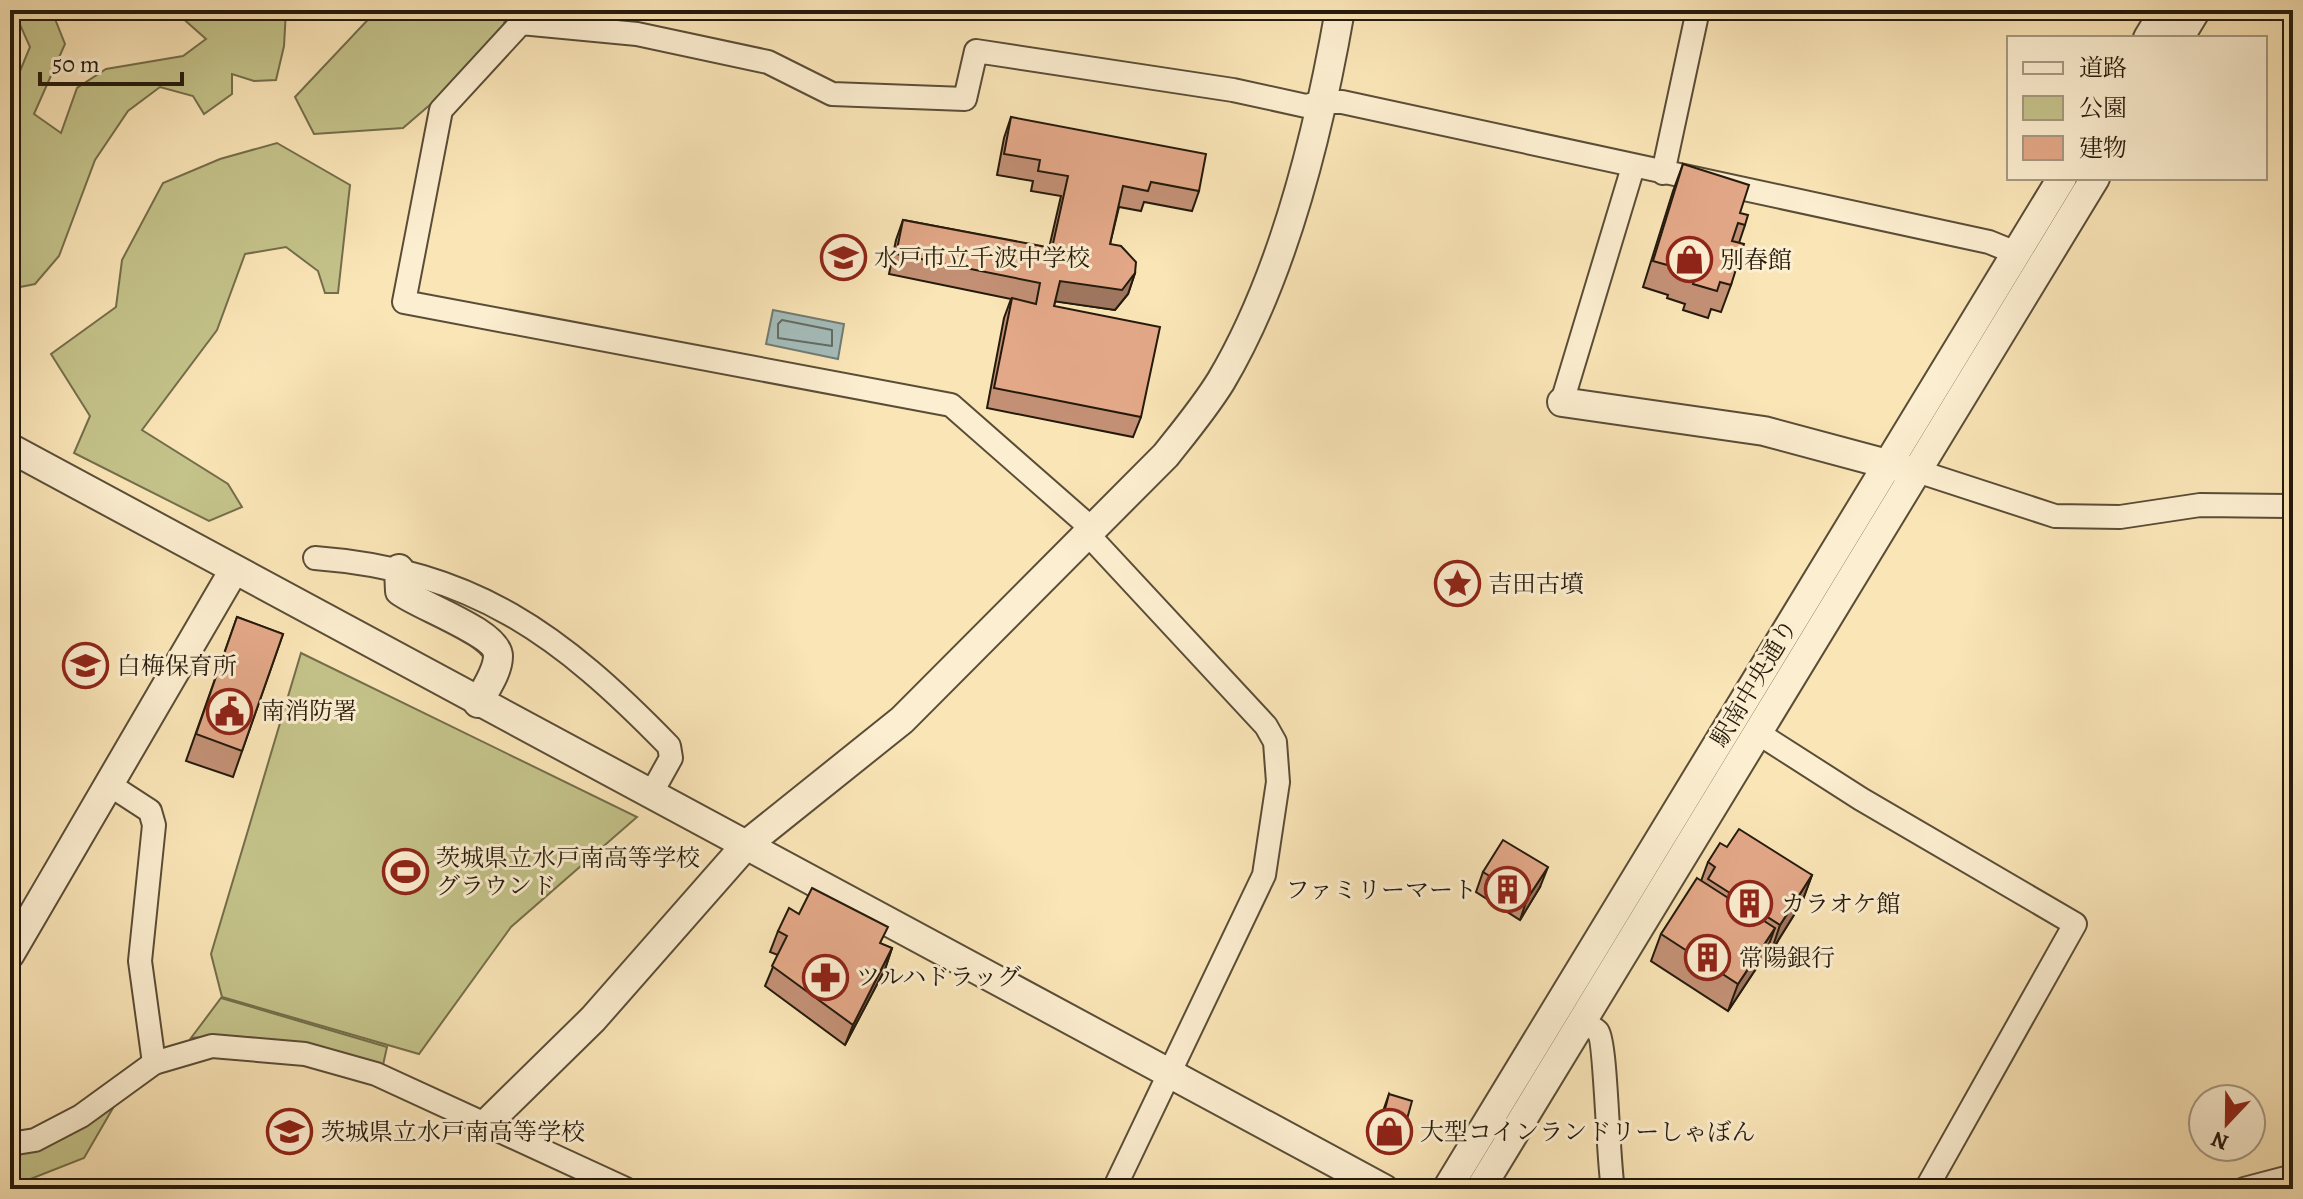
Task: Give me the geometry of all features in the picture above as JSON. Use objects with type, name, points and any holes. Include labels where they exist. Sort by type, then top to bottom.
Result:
[{"type":"street","points":[[484,1126],[593,1019],[746,845],[902,720],[1166,455],[1199,413],[1232,361],[1277,252],[1322,102],[1340,10]]},
{"type":"street","points":[[1663,173],[1698,10]]},
{"type":"street","points":[[2149,36],[2165,10]]},
{"type":"street","points":[[2180,36],[2196,10]]},
{"type":"street","points":[[1114,1189],[1264,875],[1278,782],[1275,742],[1266,726],[1096,543],[1082,520],[951,405],[404,302],[441,110],[521,23],[637,34],[768,62],[832,94],[965,99],[976,51],[1233,90],[1306,106],[1342,102],[1989,242],[2016,253]]},
{"type":"street","points":[[1633,167],[1562,402],[1764,431],[1917,471],[2055,516],[2120,517],[2200,505],[2293,506]]},
{"type":"street","name":"駅南中央通り","points":[[1447,1189],[2061,180]]},
{"type":"street","name":"駅南中央通り","points":[[1480,1189],[2094,180]]},
{"type":"street","points":[[10,448],[1384,1189]]},
{"type":"street","points":[[315,558],[399,569],[473,595],[556,641],[632,707],[669,746],[671,758],[651,794]]},
{"type":"street","points":[[399,569],[400,591],[413,601],[489,639],[498,652],[497,666],[478,703]]},
{"type":"street","points":[[10,954],[234,570]]},
{"type":"street","points":[[1758,733],[1861,799],[2075,924],[1926,1189]]},
{"type":"street","points":[[110,785],[150,811],[154,825],[140,961],[154,1063]]},
{"type":"street","points":[[1582,1022],[1598,1032],[1602,1046],[1605,1117],[1613,1189]]},
{"type":"street","points":[[10,1144],[35,1140],[81,1116],[154,1063],[212,1046],[305,1054],[376,1074],[626,1189]]},
{"type":"street","points":[[2244,1189],[2293,1176]]},
{"type":"green space","points":[[191,10],[286,10],[284,46],[276,80],[254,81],[232,74],[232,94],[204,114],[193,96],[160,87],[128,111],[95,160],[59,256],[35,284],[10,289],[10,95],[30,47],[17,18],[53,14],[65,44],[34,114],[61,133],[77,88],[106,69],[183,56],[206,39],[179,15]]},
{"type":"green space","points":[[377,10],[508,10],[501,34],[460,79],[403,128],[314,134],[295,97]]},
{"type":"green space","points":[[277,143],[350,185],[338,293],[325,293],[318,271],[286,247],[245,254],[217,330],[142,430],[228,484],[242,507],[209,521],[74,453],[90,416],[51,354],[116,307],[122,260],[163,183],[220,159]]},
{"type":"green space","name":"茨城県立水戸南高等学校 グラウンド","points":[[301,653],[637,817],[511,927],[419,1054],[222,997],[211,954]]},
{"type":"green space","points":[[221,998],[387,1047],[383,1065],[288,1042],[241,1037],[191,1038]]},
{"type":"green space","points":[[113,1108],[84,1158],[10,1187],[10,1153],[62,1138]]},
{"type":"water","points":[[773,310],[844,324],[838,359],[766,344]]},
{"type":"building","points":[[1011,117],[1206,154],[1199,191],[1151,182],[1148,191],[1123,186],[1110,244],[1121,246],[1136,262],[1135,273],[1122,290],[1060,281],[1054,306],[1160,327],[1141,417],[994,388],[1012,298],[1036,304],[1040,283],[896,254],[903,220],[1052,248],[1068,176],[1038,171],[1040,160],[1004,154]]},
{"type":"building","name":"別春館","points":[[1683,164],[1749,185],[1740,213],[1748,215],[1745,225],[1738,223],[1732,241],[1744,244],[1731,285],[1720,282],[1717,291],[1693,284],[1695,278],[1677,272],[1678,268],[1653,261]]},
{"type":"building","name":"南消防署","points":[[237,617],[283,634],[242,751],[196,734]]},
{"type":"building","points":[[1739,829],[1812,875],[1780,925],[1708,879],[1715,867],[1708,862],[1720,843],[1727,847]]},
{"type":"building","points":[[1503,840],[1548,867],[1527,899],[1483,872]]},
{"type":"building","points":[[1697,878],[1775,928],[1738,984],[1661,934]]},
{"type":"building","name":"ツルハドラッグ","points":[[812,888],[888,927],[880,943],[892,948],[853,1025],[772,966],[787,936],[778,931],[789,908],[799,914]]},
{"type":"building","points":[[1389,1094],[1412,1101],[1404,1130],[1381,1124]]},
{"type":"place","name":"水戸市立千波中学校","points":[[843,258]]},
{"type":"place","name":"別春館","points":[[1689,260]]},
{"type":"place","name":"吉田古墳","points":[[1457,584]]},
{"type":"place","name":"白梅保育所","points":[[86,666]]},
{"type":"place","name":"南消防署","points":[[230,711]]},
{"type":"place","name":"茨城県立水戸南高等学校 グラウンド","points":[[405,872]]},
{"type":"place","name":"ファミリーマート","points":[[1508,890]]},
{"type":"place","name":"カラオケ館","points":[[1750,904]]},
{"type":"place","name":"常陽銀行","points":[[1708,958]]},
{"type":"place","name":"ツルハドラッグ","points":[[825,977]]},
{"type":"place","name":"茨城県立水戸南高等学校","points":[[290,1132]]},
{"type":"place","name":"大型コインランドリーしゃぼん","points":[[1389,1132]]}]
